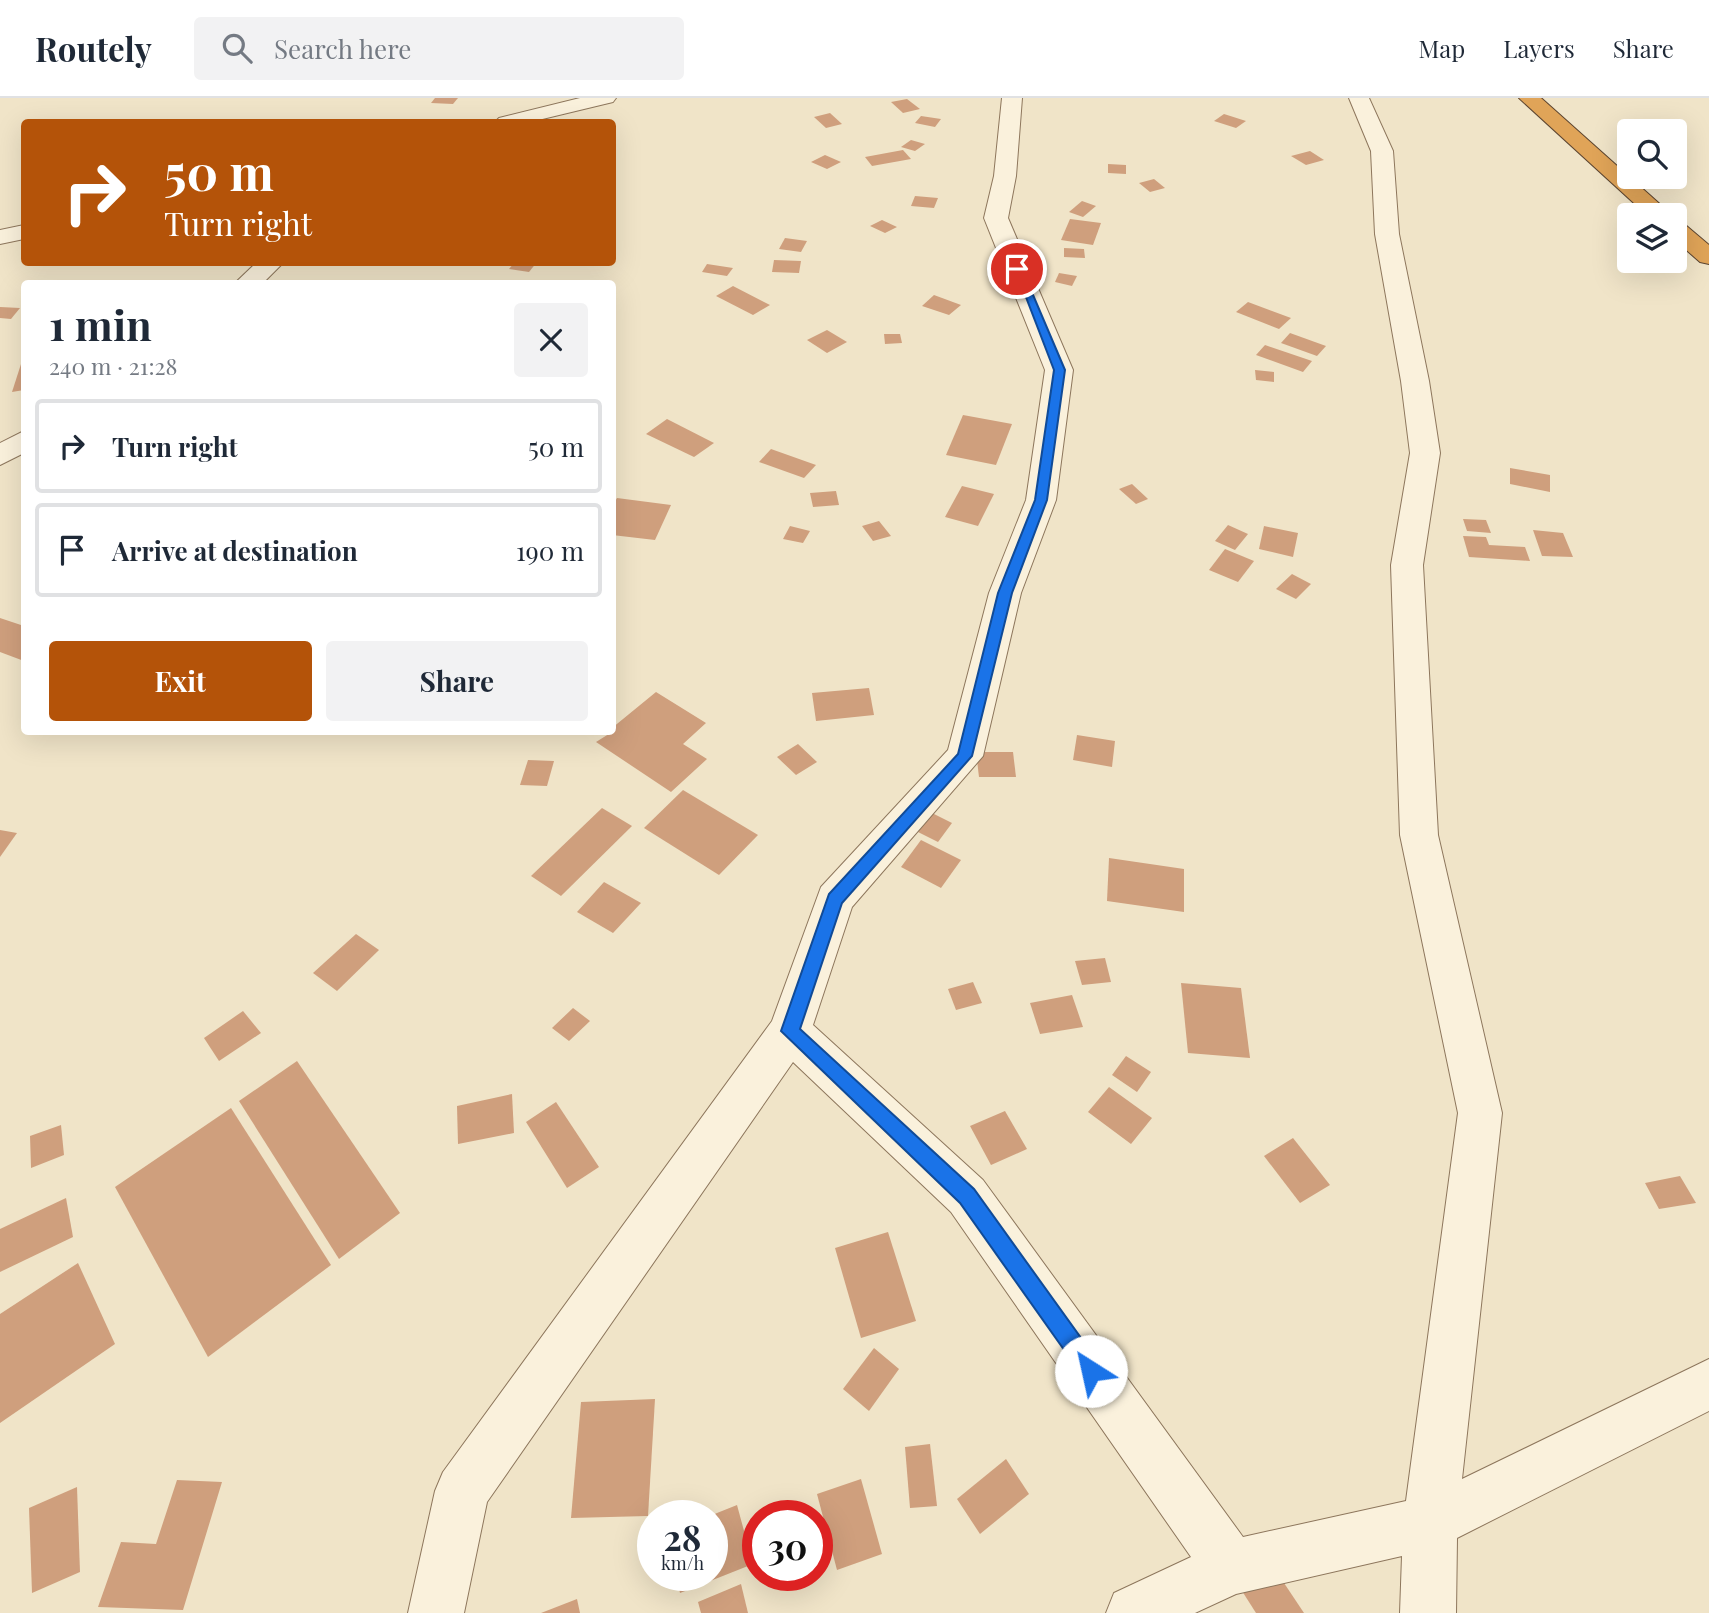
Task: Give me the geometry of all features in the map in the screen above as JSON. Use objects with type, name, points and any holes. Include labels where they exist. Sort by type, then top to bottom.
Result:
[{"type":"highway","points":[[1529,98],[1647,203]]},
{"type":"highway","points":[[1687,238],[1709,257]]},
{"type":"street","points":[[518,119],[606,98]]},
{"type":"street","points":[[436,1613],[462,1491],[790,1031],[835,899],[965,756],[1005,593],[1041,500],[1059,370],[996,218],[1004,176],[1012,98]]},
{"type":"street","points":[[1359,98],[1382,151],[1387,234],[1415,381],[1425,453],[1407,565],[1419,835],[1480,1113],[1430,1523],[1428,1613]]},
{"type":"street","points":[[0,237],[21,233]]},
{"type":"street","points":[[251,280],[267,266]]},
{"type":"street","points":[[0,456],[21,442]]},
{"type":"street","points":[[790,1031],[967,1196],[1231,1567]]},
{"type":"street","points":[[1134,1613],[1231,1567],[1430,1523],[1709,1384]]},
{"type":"building","points":[[435,98],[458,98],[453,104],[431,103]]},
{"type":"building","points":[[907,99],[920,109],[903,113],[891,102]]},
{"type":"building","points":[[830,113],[842,124],[826,128],[814,117]]},
{"type":"building","points":[[1224,114],[1246,121],[1236,128],[1214,121]]},
{"type":"building","points":[[921,116],[941,119],[935,127],[915,123]]},
{"type":"building","points":[[911,140],[925,144],[915,151],[901,147]]},
{"type":"building","points":[[903,150],[911,159],[872,166],[865,157]]},
{"type":"building","points":[[1310,151],[1324,160],[1306,165],[1291,156]]},
{"type":"building","points":[[825,155],[841,162],[827,169],[811,162]]},
{"type":"building","points":[[1108,164],[1126,165],[1126,174],[1108,173]]},
{"type":"building","points":[[1154,179],[1165,188],[1150,192],[1139,183]]},
{"type":"building","points":[[915,196],[938,198],[934,208],[911,206]]},
{"type":"building","points":[[1082,201],[1096,206],[1083,217],[1069,212]]},
{"type":"building","points":[[1070,219],[1101,223],[1093,245],[1061,240]]},
{"type":"building","points":[[882,220],[897,227],[885,233],[870,226]]},
{"type":"building","points":[[785,238],[807,241],[801,252],[779,249]]},
{"type":"building","points":[[1064,248],[1084,249],[1085,258],[1064,257]]},
{"type":"building","points":[[774,260],[801,261],[799,273],[772,272]]},
{"type":"building","points":[[707,264],[733,268],[727,276],[702,272]]},
{"type":"building","points":[[512,266],[534,266],[529,272],[509,269]]},
{"type":"building","points":[[1059,273],[1077,276],[1072,286],[1055,282]]},
{"type":"building","points":[[733,286],[770,305],[753,315],[716,296]]},
{"type":"building","points":[[934,295],[961,305],[949,315],[922,306]]},
{"type":"building","points":[[1248,302],[1291,318],[1279,329],[1236,312]]},
{"type":"building","points":[[0,307],[20,308],[11,319],[0,318]]},
{"type":"building","points":[[827,330],[847,342],[827,353],[807,340]]},
{"type":"building","points":[[1290,333],[1326,346],[1317,356],[1281,343]]},
{"type":"building","points":[[884,334],[900,334],[902,343],[885,344]]},
{"type":"building","points":[[1265,345],[1312,361],[1303,372],[1256,355]]},
{"type":"building","points":[[21,364],[21,390],[12,392]]},
{"type":"building","points":[[1255,370],[1274,372],[1274,382],[1256,380]]},
{"type":"building","points":[[963,415],[1012,424],[996,465],[946,455]]},
{"type":"building","points":[[667,419],[714,443],[694,457],[646,434]]},
{"type":"building","points":[[771,449],[816,465],[804,478],[759,462]]},
{"type":"building","points":[[1510,468],[1550,475],[1550,492],[1510,484]]},
{"type":"building","points":[[1132,484],[1148,499],[1136,504],[1119,489]]},
{"type":"building","points":[[962,486],[994,494],[978,526],[945,517]]},
{"type":"building","points":[[836,491],[839,505],[813,507],[810,493]]},
{"type":"building","points":[[616,500],[671,505],[655,540],[616,535]]},
{"type":"building","points":[[1463,519],[1486,520],[1491,533],[1467,531]]},
{"type":"building","points":[[879,521],[891,536],[873,541],[862,526]]},
{"type":"building","points":[[1228,525],[1248,534],[1235,550],[1215,541]]},
{"type":"building","points":[[790,526],[810,531],[803,543],[783,539]]},
{"type":"building","points":[[1264,526],[1298,533],[1293,557],[1259,549]]},
{"type":"building","points":[[1533,530],[1563,533],[1573,557],[1542,556]]},
{"type":"building","points":[[1463,536],[1486,537],[1489,545],[1525,547],[1530,561],[1469,557]]},
{"type":"building","points":[[1225,549],[1254,561],[1238,582],[1209,570]]},
{"type":"building","points":[[1292,574],[1311,584],[1296,599],[1276,589]]},
{"type":"building","points":[[0,618],[21,625],[21,660],[0,652]]},
{"type":"building","points":[[869,688],[874,715],[816,721],[812,693]]},
{"type":"building","points":[[656,692],[706,723],[683,744],[707,759],[671,792],[596,742],[607,735],[616,735],[616,725]]},
{"type":"building","points":[[1077,735],[1115,741],[1112,767],[1073,760]]},
{"type":"building","points":[[798,744],[817,762],[796,775],[777,757]]},
{"type":"building","points":[[976,752],[1013,752],[1016,777],[979,777]]},
{"type":"building","points":[[528,760],[554,761],[547,786],[520,785]]},
{"type":"building","points":[[683,790],[758,835],[719,875],[644,828]]},
{"type":"building","points":[[602,808],[632,826],[561,896],[531,876]]},
{"type":"building","points":[[932,813],[952,823],[938,842],[918,832]]},
{"type":"building","points":[[0,830],[17,833],[0,857]]},
{"type":"building","points":[[921,840],[961,860],[941,888],[901,867]]},
{"type":"building","points":[[1109,858],[1184,869],[1184,912],[1107,901]]},
{"type":"building","points":[[604,882],[641,903],[613,933],[577,912]]},
{"type":"building","points":[[356,934],[379,950],[337,991],[313,973]]},
{"type":"building","points":[[1105,958],[1111,982],[1082,985],[1075,961]]},
{"type":"building","points":[[973,982],[982,1003],[956,1010],[948,989]]},
{"type":"building","points":[[1181,983],[1241,988],[1250,1058],[1188,1053]]},
{"type":"building","points":[[1072,995],[1083,1027],[1040,1034],[1030,1003]]},
{"type":"building","points":[[573,1008],[590,1021],[569,1041],[552,1028]]},
{"type":"building","points":[[243,1011],[261,1033],[219,1061],[204,1038]]},
{"type":"building","points":[[1126,1056],[1151,1072],[1137,1092],[1112,1075]]},
{"type":"building","points":[[297,1061],[400,1213],[339,1259],[239,1101]]},
{"type":"building","points":[[1109,1087],[1152,1118],[1131,1144],[1088,1112]]},
{"type":"building","points":[[512,1094],[514,1133],[458,1144],[457,1106]]},
{"type":"building","points":[[556,1102],[599,1167],[567,1188],[526,1122]]},
{"type":"building","points":[[231,1108],[331,1265],[208,1357],[115,1187]]},
{"type":"building","points":[[1005,1111],[1027,1149],[991,1165],[970,1126]]},
{"type":"building","points":[[61,1125],[64,1155],[31,1168],[30,1136]]},
{"type":"building","points":[[1293,1138],[1330,1185],[1300,1203],[1264,1156]]},
{"type":"building","points":[[1680,1176],[1696,1203],[1659,1209],[1645,1183]]},
{"type":"building","points":[[66,1198],[73,1237],[0,1272],[0,1229]]},
{"type":"building","points":[[888,1232],[916,1321],[861,1338],[835,1248]]},
{"type":"building","points":[[78,1263],[115,1344],[0,1423],[0,1314]]},
{"type":"building","points":[[874,1348],[899,1369],[869,1411],[843,1389]]},
{"type":"building","points":[[655,1399],[649,1500],[637,1500],[637,1516],[571,1518],[581,1402]]},
{"type":"building","points":[[930,1444],[937,1506],[910,1508],[905,1447]]},
{"type":"building","points":[[1006,1459],[1029,1494],[980,1534],[957,1499]]},
{"type":"building","points":[[861,1479],[882,1554],[837,1570],[833,1555],[833,1500],[819,1500],[817,1494]]},
{"type":"building","points":[[177,1480],[222,1482],[183,1610],[98,1607],[121,1542],[156,1544]]},
{"type":"building","points":[[77,1487],[80,1572],[32,1593],[29,1508]]},
{"type":"building","points":[[737,1505],[742,1523],[742,1568],[728,1574],[728,1509]]},
{"type":"building","points":[[1274,1568],[1304,1613],[1256,1613],[1242,1591]]},
{"type":"building","points":[[741,1584],[748,1613],[701,1613],[698,1602]]},
{"type":"building","points":[[577,1599],[580,1613],[541,1613]]},
{"type":"route","points":[[1017,269],[1059,370],[1041,500],[1005,593],[965,756],[835,899],[790,1031],[967,1196],[1091,1371]]}]
